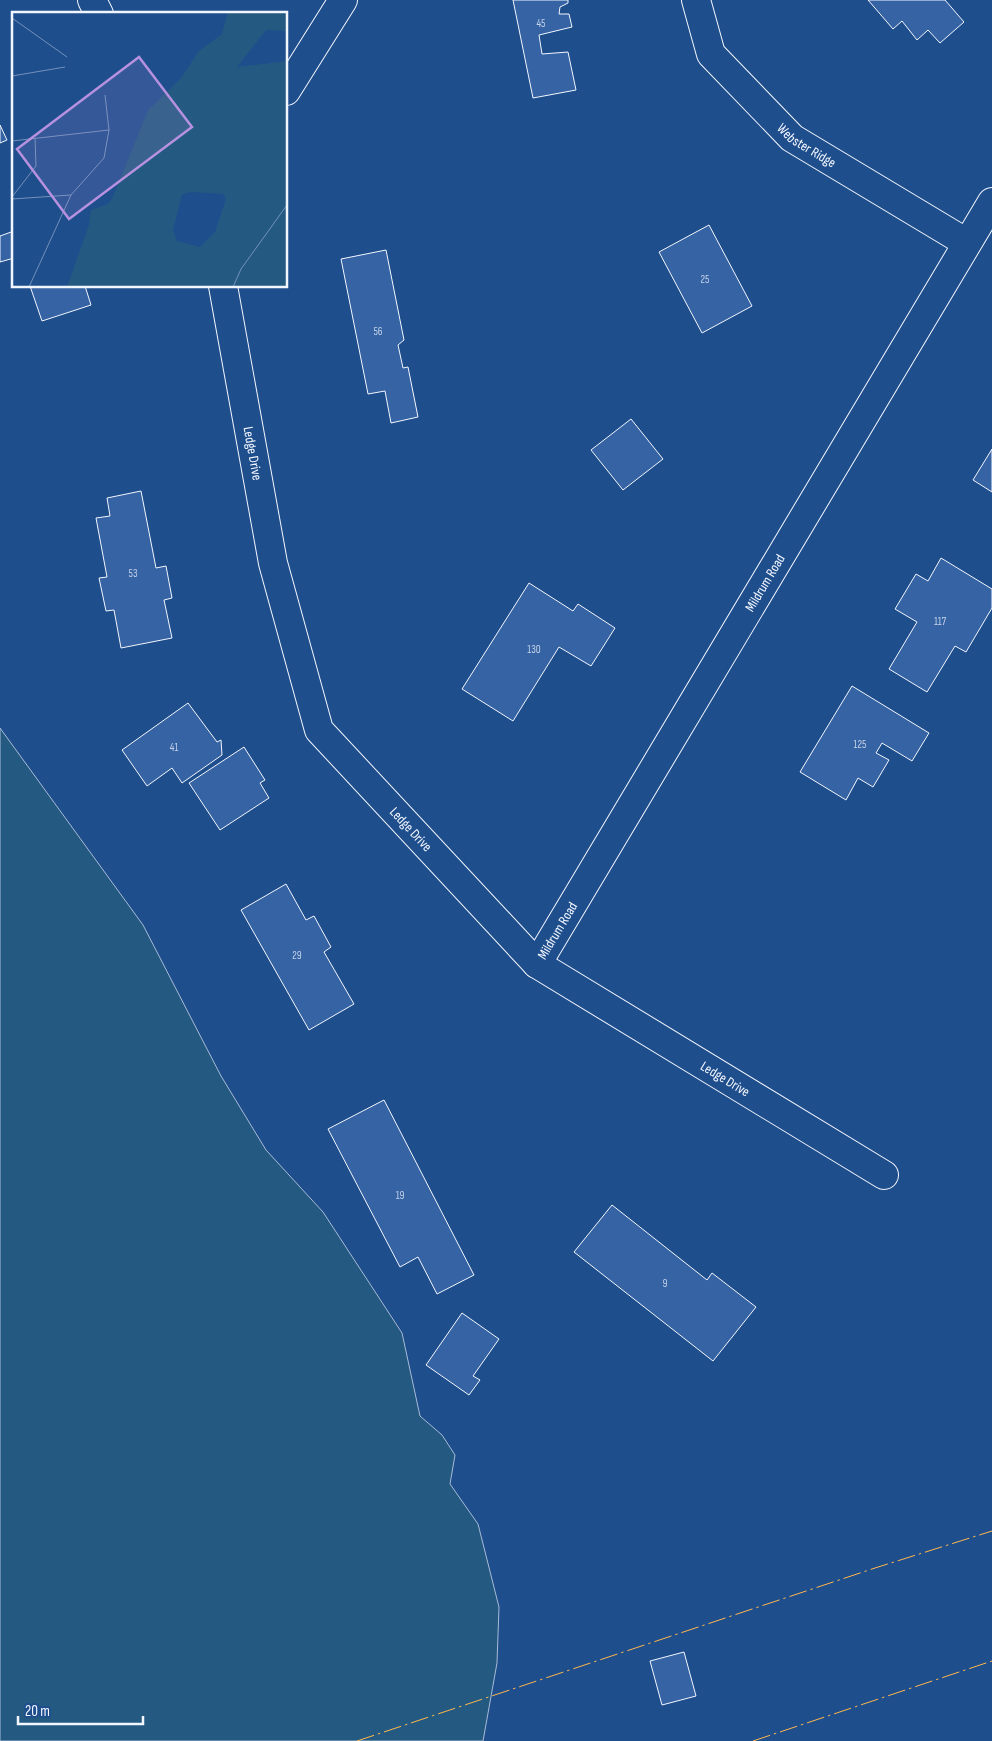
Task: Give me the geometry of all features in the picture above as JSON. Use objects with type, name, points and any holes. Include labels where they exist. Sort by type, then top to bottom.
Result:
[{"type":"street","points":[[92,0],[97,12]]},
{"type":"street","points":[[288,89],[343,0]]},
{"type":"street","name":"Webster Ridge","points":[[696,0],[711,54],[792,138],[967,243]]},
{"type":"street","name":"Mildrum Road","points":[[537,964],[992,202]]},
{"type":"street","name":"Ledge Drive","points":[[223,288],[273,563],[318,730],[537,964],[884,1175]]},
{"type":"shaded area","points":[[0,728],[143,925],[221,1076],[266,1150],[323,1212],[402,1333],[420,1416],[442,1435],[455,1455],[450,1484],[478,1524],[499,1607],[497,1663],[483,1741],[0,1741]]},
{"type":"building","points":[[513,0],[568,0],[568,3],[560,7],[559,14],[569,14],[572,27],[539,35],[542,54],[568,52],[576,90],[533,98]]},
{"type":"building","points":[[868,0],[945,0],[964,22],[940,43],[928,30],[917,40],[902,21],[893,29]]},
{"type":"building","points":[[0,125],[7,140],[0,143]]},
{"type":"building","points":[[709,225],[752,306],[702,333],[659,252]]},
{"type":"building","points":[[12,232],[12,259],[0,262],[0,236]]},
{"type":"building","points":[[386,250],[404,340],[398,345],[403,368],[408,367],[418,417],[391,423],[385,391],[368,394],[341,259]]},
{"type":"building","points":[[31,288],[86,288],[91,305],[42,321]]},
{"type":"building","points":[[631,419],[663,459],[623,490],[591,450]]},
{"type":"building","points":[[992,449],[992,492],[973,480]]},
{"type":"building","points":[[141,491],[156,568],[166,566],[172,598],[164,600],[172,638],[121,648],[114,610],[106,611],[99,578],[107,577],[96,518],[110,516],[107,498]]},
{"type":"building","points":[[941,558],[992,589],[992,608],[966,652],[955,646],[927,692],[889,669],[917,622],[895,609],[916,574],[928,581]]},
{"type":"building","points":[[529,583],[573,611],[578,604],[615,628],[591,666],[559,647],[513,721],[462,689]]},
{"type":"building","points":[[852,686],[929,733],[912,761],[882,743],[876,753],[889,760],[873,787],[858,778],[846,800],[800,772]]},
{"type":"building","points":[[188,703],[217,742],[221,740],[222,755],[182,783],[172,768],[147,786],[122,750]]},
{"type":"building","points":[[244,747],[265,780],[260,783],[269,798],[220,830],[189,783]]},
{"type":"building","points":[[286,884],[306,920],[314,916],[331,947],[324,952],[354,1004],[309,1030],[241,910]]},
{"type":"building","points":[[384,1100],[474,1275],[437,1294],[418,1257],[400,1267],[328,1129]]},
{"type":"building","points":[[612,1205],[707,1280],[712,1273],[756,1307],[713,1361],[574,1252]]},
{"type":"building","points":[[462,1313],[499,1339],[473,1376],[480,1380],[469,1395],[426,1365]]},
{"type":"building","points":[[684,1652],[696,1696],[662,1705],[650,1661]]},
{"type":"power","points":[[357,1741],[875,1568],[992,1531]]},
{"type":"power","points":[[753,1741],[992,1661]]}]
